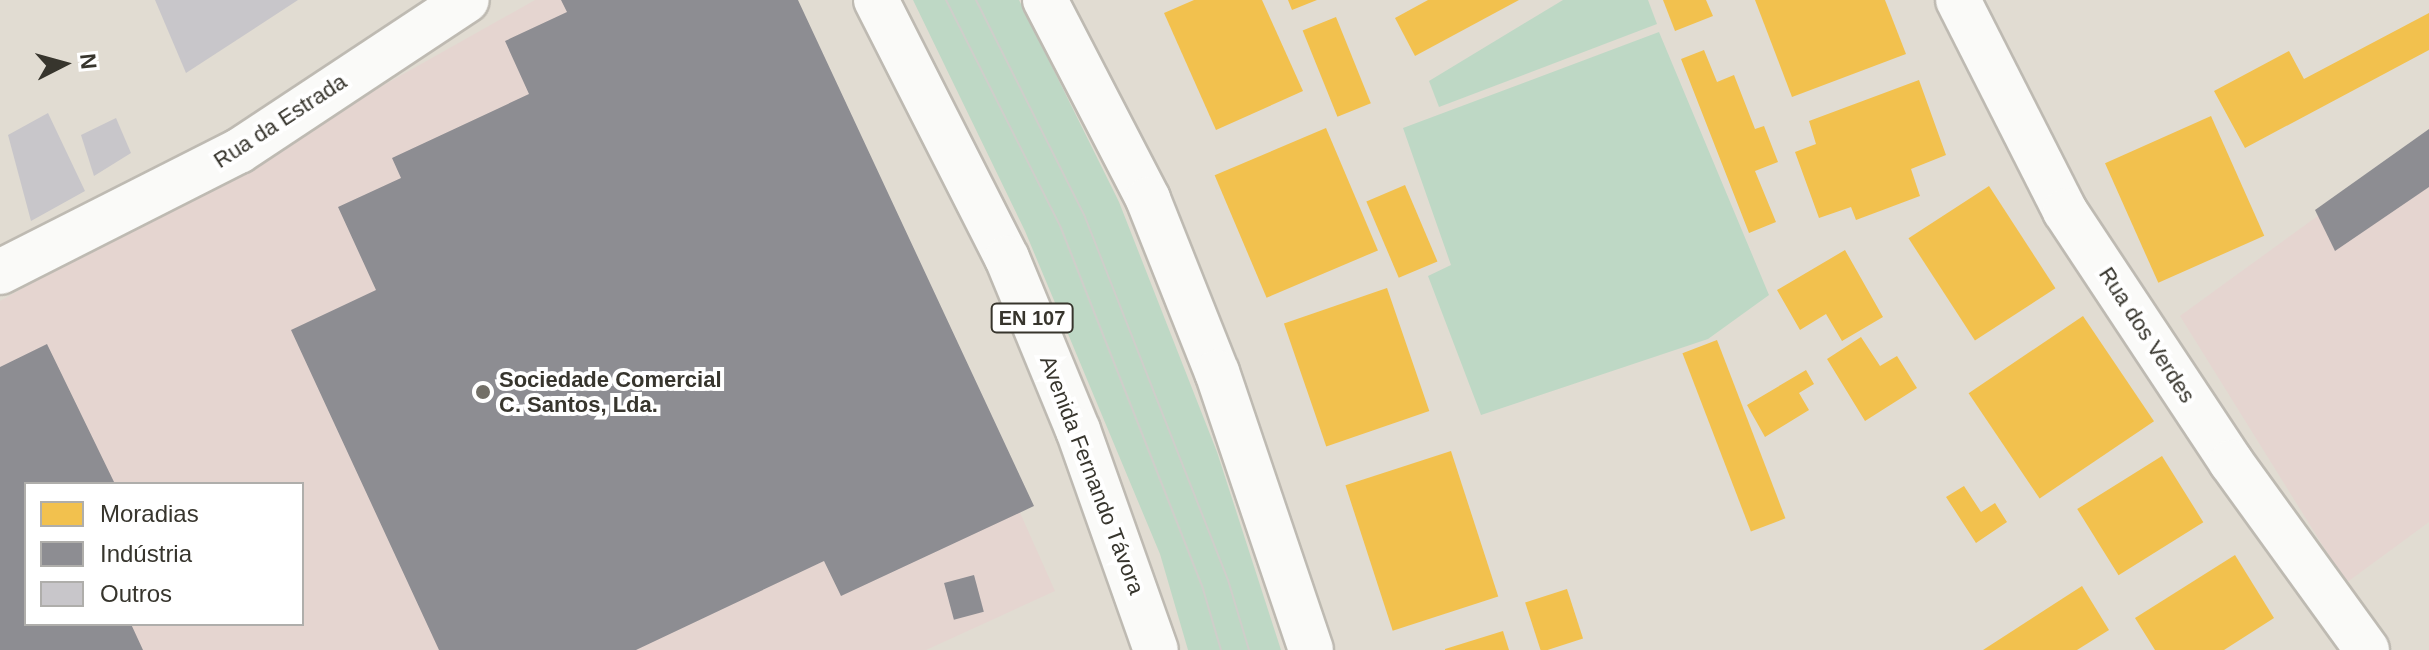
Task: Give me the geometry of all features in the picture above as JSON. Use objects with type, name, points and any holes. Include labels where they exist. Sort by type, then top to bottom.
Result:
[{"type":"main road","name":"Rua da Estrada","points":[[0,272],[239,151],[467,0]]},
{"type":"main road","name":"Avenida Fernando Távora","points":[[876,0],[1007,258],[1078,430],[1156,650]]},
{"type":"main road","points":[[1045,0],[1148,199],[1217,372],[1311,650]]},
{"type":"main road","name":"Rua dos Verdes","points":[[1958,0],[2065,211],[2231,462],[2367,650]]},
{"type":"shaded area","name":"Sociedade Comercial C. Santos, Lda.","points":[[535,0],[791,0],[1055,591],[926,650],[0,650],[0,301]]},
{"type":"shaded area","points":[[2429,135],[2429,522],[2346,583],[2180,316]]},
{"type":"green space","points":[[913,0],[1019,0],[1119,202],[1217,452],[1281,650],[1188,650],[1160,554],[1025,231]]},
{"type":"green space","points":[[1563,0],[1648,0],[1657,24],[1439,107],[1429,81]]},
{"type":"green space","points":[[1659,32],[1769,295],[1708,339],[1481,415],[1428,276],[1451,265],[1403,128]]},
{"type":"building: Moradias","points":[[1194,0],[1262,0],[1303,91],[1216,130],[1164,13]]},
{"type":"building: Moradias","points":[[1288,0],[1317,0],[1292,10]]},
{"type":"building: Moradias","points":[[1428,0],[1519,0],[1415,56],[1395,18]]},
{"type":"building: Moradias","points":[[1663,0],[1706,0],[1713,16],[1675,31]]},
{"type":"building: Moradias","points":[[1755,0],[1885,0],[1906,54],[1792,97]]},
{"type":"building: Moradias","points":[[2429,13],[2429,50],[2245,148],[2214,91],[2289,51],[2304,79]]},
{"type":"building: Moradias","points":[[1336,17],[1371,103],[1337,117],[1303,30]]},
{"type":"building: Moradias","points":[[1704,50],[1717,82],[1734,75],[1755,129],[1764,126],[1778,162],[1755,171],[1776,222],[1749,233],[1681,59]]},
{"type":"building: Moradias","points":[[1919,80],[1946,155],[1911,169],[1920,196],[1856,220],[1851,207],[1819,218],[1795,152],[1816,144],[1809,121]]},
{"type":"building: Moradias","points":[[2211,116],[2264,236],[2158,283],[2105,163]]},
{"type":"building: Moradias","points":[[1326,128],[1378,250],[1267,298],[1215,175]]},
{"type":"building: Moradias","points":[[1405,185],[1437,261],[1399,278],[1366,201]]},
{"type":"building: Moradias","points":[[1989,186],[2055,288],[1975,341],[1908,238]]},
{"type":"building: Moradias","points":[[1845,250],[1883,317],[1842,341],[1826,314],[1800,330],[1777,290]]},
{"type":"building: Moradias","points":[[1387,288],[1429,411],[1326,446],[1284,323]]},
{"type":"building: Moradias","points":[[2083,316],[2154,421],[2040,498],[1969,393]]},
{"type":"building: Moradias","points":[[1861,337],[1880,366],[1897,356],[1917,388],[1865,421],[1827,359]]},
{"type":"building: Moradias","points":[[1717,340],[1785,518],[1751,532],[1682,353]]},
{"type":"building: Moradias","points":[[1806,370],[1814,384],[1799,393],[1809,410],[1765,437],[1747,405]]},
{"type":"building: Moradias","points":[[1451,451],[1498,597],[1393,631],[1345,485]]},
{"type":"building: Moradias","points":[[2162,456],[2203,522],[2119,575],[2077,509]]},
{"type":"building: Moradias","points":[[1964,486],[1981,512],[1995,503],[2007,522],[1976,543],[1946,497]]},
{"type":"building: Moradias","points":[[2235,555],[2274,618],[2224,650],[2155,650],[2135,618]]},
{"type":"building: Moradias","points":[[2082,586],[2109,630],[2077,650],[1983,650]]},
{"type":"building: Moradias","points":[[1567,589],[1583,638],[1541,650],[1525,603]]},
{"type":"building: Moradias","points":[[1503,631],[1509,650],[1445,650],[1445,649]]},
{"type":"building: Indústria","name":"Sociedade Comercial C. Santos, Lda.","points":[[561,0],[798,0],[1034,506],[841,596],[824,561],[636,650],[439,650],[291,330],[376,290],[338,207],[401,178],[392,158],[529,94],[505,41],[567,12]]},
{"type":"building: Indústria","points":[[2429,129],[2429,187],[2335,251],[2315,210]]},
{"type":"building: Indústria","points":[[47,344],[114,482],[24,482],[24,626],[132,626],[143,650],[0,650],[0,367]]},
{"type":"building: Indústria","points":[[974,575],[984,612],[954,620],[944,583]]},
{"type":"building: Outros","points":[[155,0],[298,0],[186,73]]},
{"type":"building: Outros","points":[[48,113],[85,191],[31,221],[8,135]]},
{"type":"building: Outros","points":[[116,118],[131,153],[94,176],[81,135]]},
{"type":"tram line","points":[[946,0],[1061,228],[1203,589],[1221,650]]},
{"type":"tram line","points":[[976,0],[1085,217],[1228,580],[1249,650]]},
{"type":"place","name":"Sociedade Comercial C. Santos, Lda.","points":[[483,392]]}]
